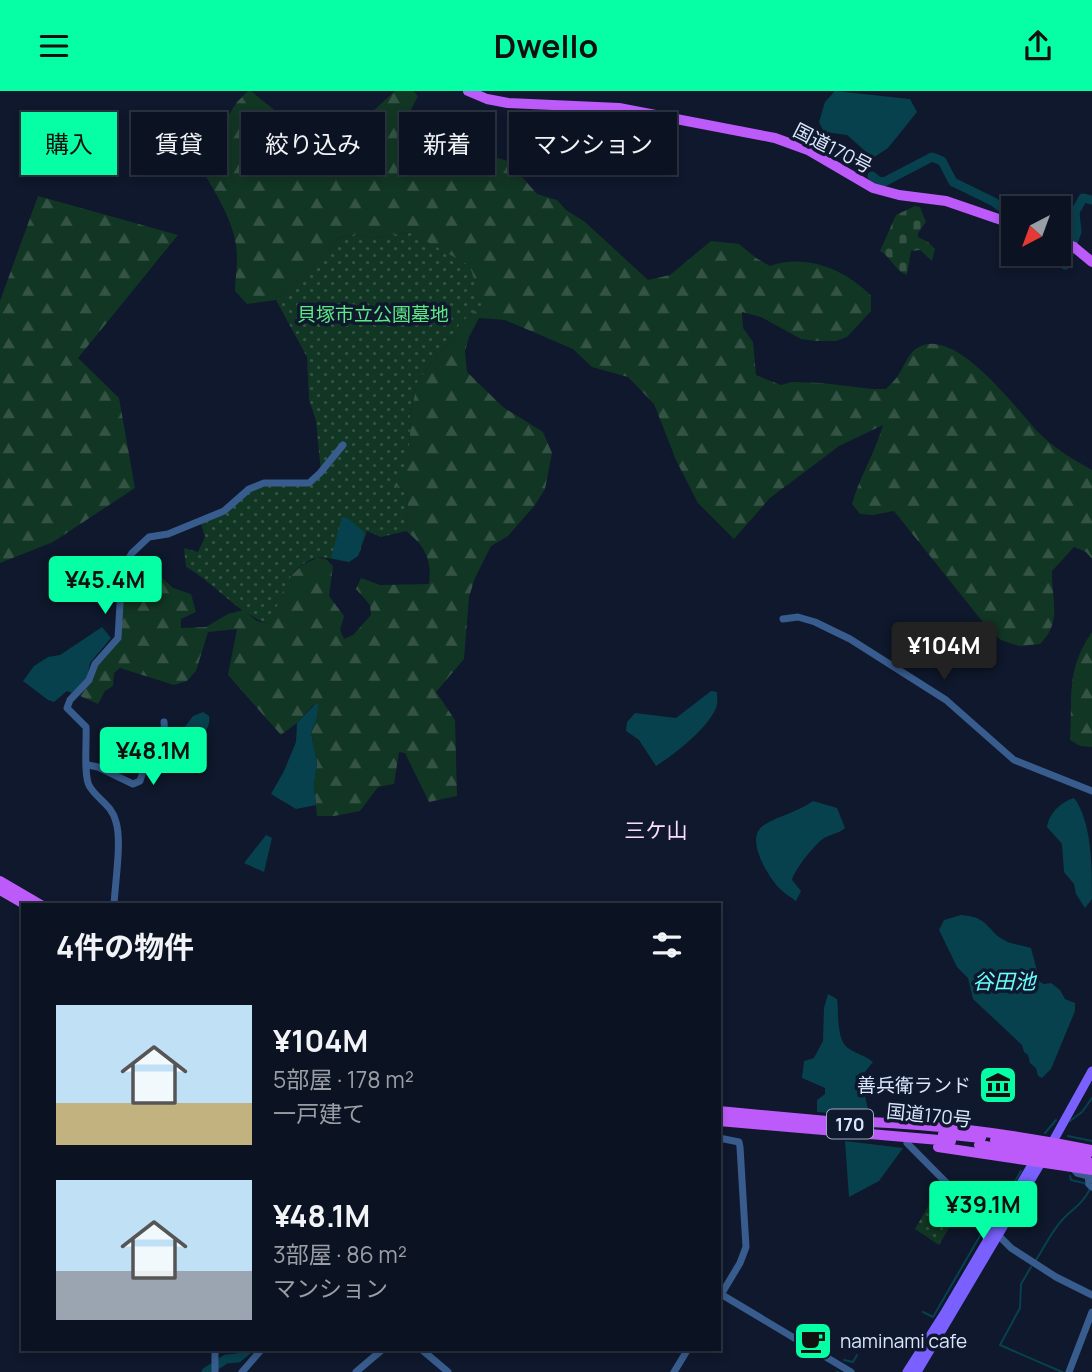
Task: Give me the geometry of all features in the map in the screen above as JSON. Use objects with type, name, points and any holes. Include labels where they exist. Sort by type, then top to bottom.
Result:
[{"type":"highway","name":"国道170号","points":[[468,91],[487,99],[508,103],[619,108],[775,138],[808,151],[873,188],[899,195],[946,201],[1001,220]]},
{"type":"highway","points":[[1071,246],[1092,262]]},
{"type":"highway","points":[[0,881],[38,903]]},
{"type":"highway","points":[[0,890],[23,903]]},
{"type":"highway","name":"国道170号","points":[[721,1111],[822,1121],[1092,1156]]},
{"type":"highway","name":"国道170号","points":[[721,1121],[980,1142],[1092,1163]]},
{"type":"highway","points":[[822,1121],[864,1121],[994,1132],[1092,1148]]},
{"type":"highway","points":[[867,1133],[873,1138],[1071,1166],[1091,1174]]},
{"type":"main road","points":[[917,1372],[1038,1160],[1054,1142],[1092,1071]]},
{"type":"main road","points":[[906,1372],[995,1233]]},
{"type":"street","points":[[114,903],[118,826],[106,803],[89,787],[86,777],[86,727],[67,708],[70,700],[89,680],[95,664],[118,638],[122,571],[132,553],[149,537],[168,534],[224,511],[257,485],[309,483],[343,445]]},
{"type":"street","points":[[783,619],[798,617],[850,639],[946,700],[1014,760],[1092,791]]},
{"type":"street","points":[[88,765],[133,784],[140,781],[148,755],[165,737],[164,722]]},
{"type":"street","points":[[721,1138],[739,1142],[746,1232],[744,1256],[721,1293]]},
{"type":"street","points":[[907,1143],[995,1233],[1028,1260],[1092,1296]]},
{"type":"street","points":[[1091,1174],[1089,1184],[1092,1187]]},
{"type":"street","points":[[721,1296],[850,1372]]},
{"type":"street","points":[[1069,1372],[1092,1312]]},
{"type":"street","points":[[215,1351],[215,1372]]},
{"type":"street","points":[[243,1372],[260,1351]]},
{"type":"street","points":[[356,1372],[381,1351]]},
{"type":"street","points":[[423,1351],[448,1372]]},
{"type":"street","points":[[674,1372],[687,1351]]},
{"type":"green space","points":[[251,91],[277,112],[241,112],[241,175],[385,175],[385,112],[372,112],[395,91],[413,91],[418,96],[410,112],[399,112],[399,175],[495,175],[495,157],[508,161],[509,175],[520,175],[537,194],[557,200],[648,280],[670,275],[711,241],[739,244],[770,266],[783,262],[811,263],[825,266],[850,279],[871,296],[871,311],[847,337],[836,341],[801,339],[761,317],[742,312],[743,328],[753,342],[756,375],[781,385],[792,382],[822,383],[886,389],[915,349],[934,344],[950,348],[985,373],[1045,439],[1092,470],[1092,559],[1086,552],[1074,547],[1052,571],[1054,618],[1047,635],[1040,644],[1019,646],[1001,640],[990,631],[894,511],[873,515],[860,514],[852,504],[883,425],[839,446],[770,498],[734,539],[698,503],[676,460],[654,404],[628,377],[592,367],[573,349],[505,320],[479,318],[465,351],[467,372],[503,407],[543,432],[552,453],[545,489],[508,536],[491,546],[475,578],[469,597],[464,659],[436,692],[455,720],[457,796],[429,802],[405,753],[399,752],[394,784],[378,787],[360,811],[317,816],[314,786],[317,762],[311,733],[317,718],[315,703],[297,723],[281,735],[228,675],[237,629],[208,632],[196,671],[187,681],[174,685],[120,668],[114,673],[113,686],[105,691],[98,704],[80,696],[94,678],[95,664],[118,638],[118,601],[134,597],[138,579],[149,566],[173,588],[191,594],[196,612],[181,619],[181,628],[206,627],[228,614],[243,610],[257,621],[270,624],[286,581],[302,565],[317,558],[326,559],[333,566],[329,596],[344,616],[340,630],[344,639],[353,635],[371,615],[370,605],[356,589],[361,578],[380,585],[429,584],[426,554],[406,531],[408,495],[394,485],[410,438],[409,420],[418,380],[456,334],[459,324],[482,305],[410,232],[373,238],[355,234],[338,238],[317,263],[276,300],[247,304],[235,291],[237,263],[234,234],[205,175],[227,175],[227,118],[237,102]]},
{"type":"green space","points":[[38,196],[178,235],[78,358],[119,398],[135,488],[53,542],[0,563],[0,301]]},
{"type":"green space","points":[[915,206],[920,207],[926,222],[918,237],[935,249],[932,261],[920,250],[911,251],[907,275],[880,251],[896,215]]},
{"type":"green space","name":"貝塚市立公園墓地","points":[[410,232],[470,266],[482,305],[459,324],[456,334],[418,380],[409,420],[410,438],[406,464],[400,480],[394,485],[408,495],[406,531],[381,537],[367,531],[359,554],[349,562],[316,558],[306,562],[291,576],[270,624],[258,620],[186,567],[184,548],[198,552],[205,537],[201,524],[264,483],[303,485],[321,472],[316,421],[309,399],[307,357],[276,300],[317,263],[338,238],[356,234],[373,238]]},
{"type":"green space","points":[[1092,632],[1092,747],[1080,746],[1070,740],[1074,672],[1083,646]]},
{"type":"green space","points":[[935,1194],[952,1205],[949,1210],[954,1219],[939,1245],[915,1229]]},
{"type":"water","points":[[835,91],[910,99],[917,112],[888,148],[873,158],[847,135],[824,132],[819,122],[825,102]]},
{"type":"water","points":[[342,517],[349,519],[365,533],[358,556],[349,562],[331,558]]},
{"type":"water","points":[[102,627],[111,638],[90,663],[87,678],[72,693],[67,691],[54,702],[23,681],[34,666],[48,657],[60,655]]},
{"type":"water","points":[[711,691],[717,692],[717,706],[712,716],[690,740],[656,766],[639,740],[626,731],[627,722],[635,713],[676,718]]},
{"type":"water","points":[[316,703],[317,718],[311,733],[317,762],[314,786],[316,805],[296,809],[271,794],[296,742],[297,723]]},
{"type":"water","points":[[203,712],[209,716],[209,724],[194,746],[175,740],[193,716]]},
{"type":"water","points":[[1074,798],[1084,819],[1090,845],[1092,899],[1085,908],[1076,894],[1074,884],[1064,872],[1062,844],[1047,827],[1056,809]]},
{"type":"water","points":[[813,801],[837,808],[845,828],[824,838],[801,864],[792,880],[801,891],[796,901],[778,887],[768,874],[759,856],[756,838],[764,825]]},
{"type":"water","points":[[266,835],[272,838],[264,872],[244,863]]},
{"type":"water","name":"谷田池","points":[[961,915],[980,919],[1006,941],[1031,948],[1040,982],[1051,983],[1060,990],[1065,999],[1075,1003],[1075,1011],[1051,1069],[1042,1078],[1030,1063],[1022,1045],[973,999],[968,978],[957,967],[939,930],[944,920]]},
{"type":"water","points":[[828,994],[837,999],[840,1032],[844,1044],[873,1062],[861,1077],[868,1110],[860,1115],[817,1112],[817,1100],[825,1094],[825,1088],[802,1078],[804,1061],[814,1058],[823,1041],[824,1008]]},
{"type":"water","points":[[845,1141],[903,1148],[879,1181],[849,1197]]},
{"type":"waterway","points":[[872,176],[884,182],[932,157],[942,161],[953,182],[1001,208]]},
{"type":"waterway","points":[[1071,248],[1077,232],[1075,212],[1083,198],[1092,200]]},
{"type":"waterway","points":[[1070,1121],[1082,1112],[1092,1098]]},
{"type":"waterway","points":[[1045,1133],[1056,1120]]},
{"type":"waterway","points":[[1068,1136],[1092,1141]]},
{"type":"waterway","points":[[993,1218],[1021,1171]]},
{"type":"waterway","points":[[1036,1260],[1056,1228],[1090,1189],[1084,1183],[1071,1180],[1070,1176]]},
{"type":"waterway","points":[[923,1312],[933,1317],[984,1229]]},
{"type":"waterway","points":[[1031,1267],[1021,1284],[1020,1308],[1000,1345],[1062,1372]]},
{"type":"waterway","points":[[861,1349],[869,1336]]},
{"type":"waterway","points":[[206,1372],[226,1359],[238,1358],[247,1351]]},
{"type":"waterway","points":[[844,1360],[853,1362],[857,1355]]},
{"type":"place","name":"善兵衛ランド","points":[[998,1085]]},
{"type":"place","name":"naminami cafe","points":[[813,1341]]},
{"type":"district","name":"三ケ山","points":[[656,830]]}]
